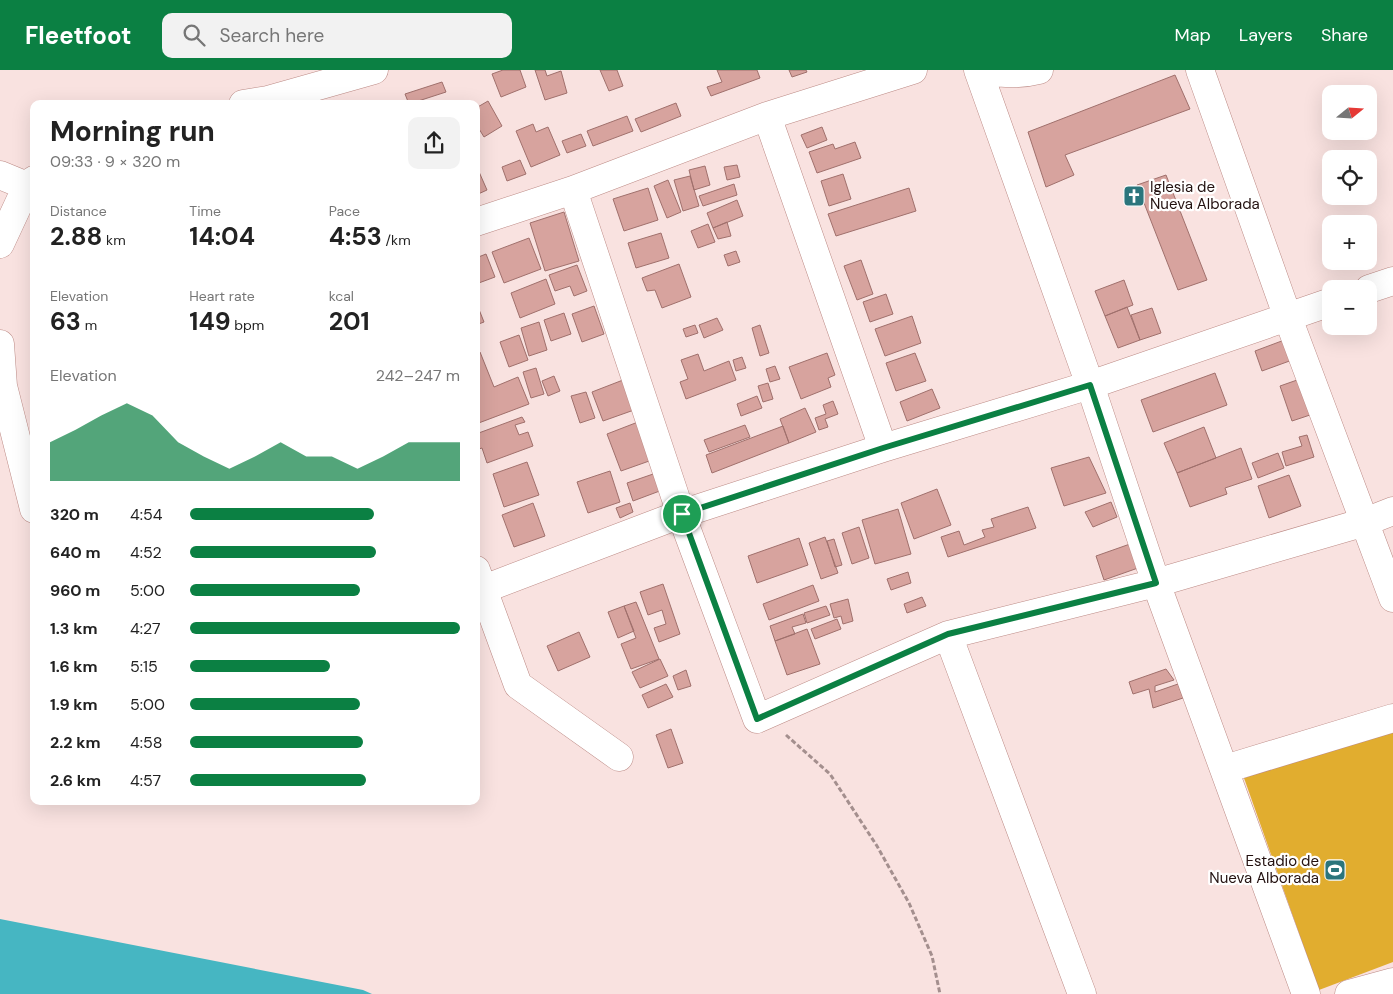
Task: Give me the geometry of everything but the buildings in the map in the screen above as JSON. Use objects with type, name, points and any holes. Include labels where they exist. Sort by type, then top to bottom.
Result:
[{"type":"street","points":[[268,100],[374,70]]},
{"type":"street","points":[[480,221],[573,190],[767,116],[914,70]]},
{"type":"street","points":[[978,70],[1090,385],[1156,583],[1306,994]]},
{"type":"street","points":[[984,70],[1003,74],[1027,73],[1039,70]]},
{"type":"street","points":[[1200,70],[1288,318],[1393,598]]},
{"type":"street","points":[[767,116],[883,448]]},
{"type":"street","points":[[0,175],[30,184]]},
{"type":"street","points":[[0,244],[30,189]]},
{"type":"street","points":[[573,190],[682,514],[757,719],[948,634],[1156,583],[1365,522],[1393,511]]},
{"type":"street","points":[[1377,286],[1393,281]]},
{"type":"street","points":[[480,583],[883,448],[1090,385],[1322,305]]},
{"type":"street","points":[[0,344],[3,386],[30,493]]},
{"type":"street","points":[[480,589],[518,685],[619,757]]},
{"type":"street","points":[[948,634],[1082,994]]},
{"type":"street","points":[[1225,769],[1393,718]]},
{"type":"street","points":[[1349,994],[1393,982]]},
{"type":"path","points":[[767,715],[790,739],[830,774],[877,846],[909,903],[932,956],[940,994]]},
{"type":"shaded area","name":"Estadio de Nueva Alborada","points":[[1393,727],[1393,962],[1319,990],[1244,778]]},
{"type":"water","points":[[0,919],[363,990],[372,994],[0,994]]},
{"type":"place","name":"Iglesia de Nueva Alborada","points":[[1134,196]]},
{"type":"place","name":"Estadio de Nueva Alborada","points":[[1335,870]]},
{"type":"route","points":[[1090,385],[1156,583],[948,634],[757,719],[682,514],[883,448],[1090,385]]}]
